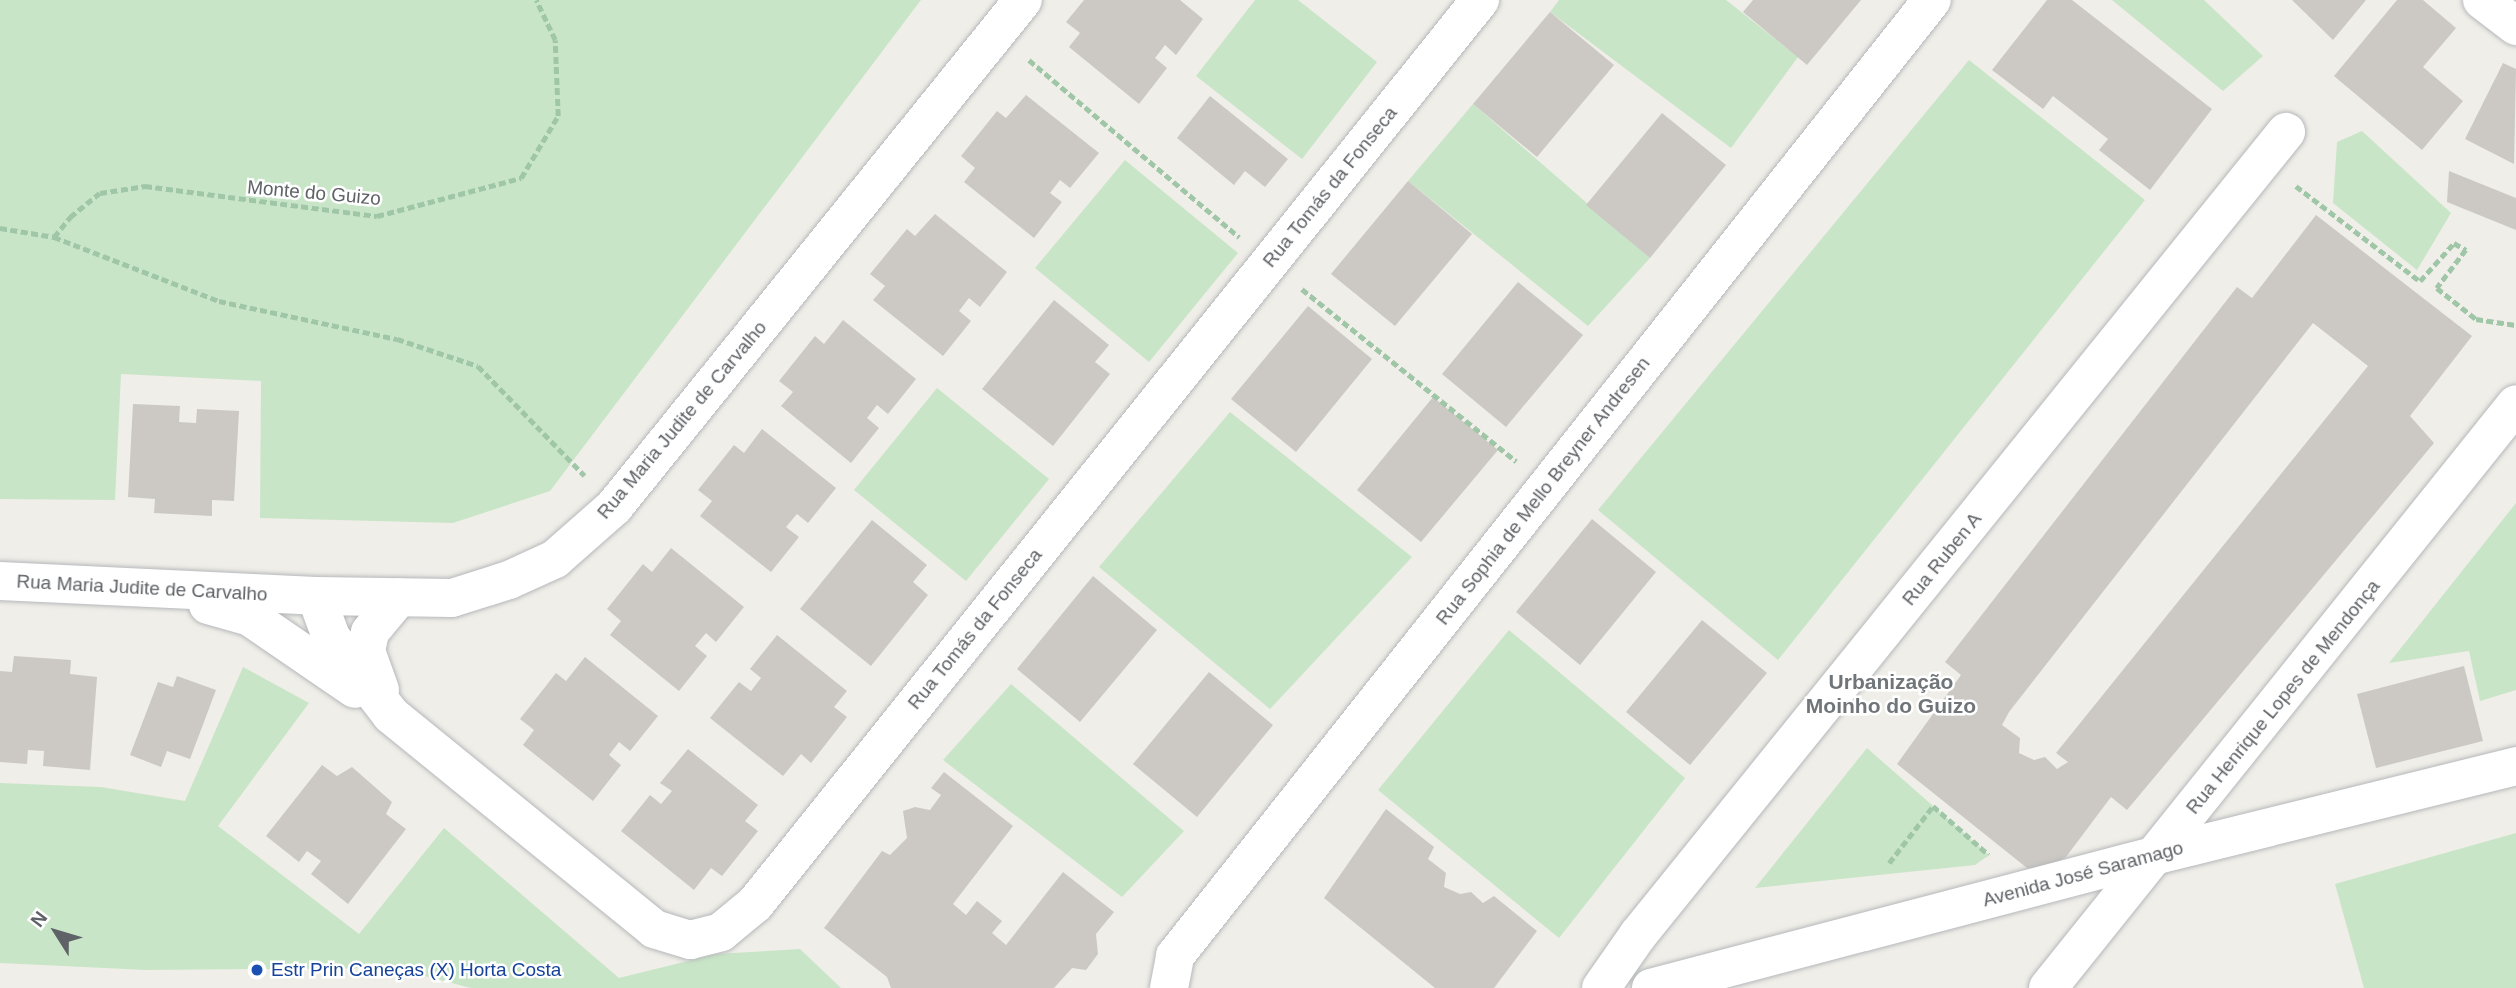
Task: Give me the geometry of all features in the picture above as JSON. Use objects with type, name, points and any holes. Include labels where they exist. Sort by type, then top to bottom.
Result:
[{"type":"street","name":"Rua Maria Judite de Carvalho","points":[[0,581],[316,596],[452,598],[509,580],[555,559],[614,507],[1023,0]]},
{"type":"street","name":"Rua Tomás da Fonseca","points":[[316,596],[331,637],[391,715],[654,929],[690,940],[721,932],[755,904],[1480,0]]},
{"type":"street","name":"Rua Sophia de Mello Breyner Andresen","points":[[1169,988],[1175,956],[1932,0]]},
{"type":"street","points":[[2482,0],[2516,26]]},
{"type":"street","name":"Rua Ruben A","points":[[1601,988],[1647,925],[2274,146]]},
{"type":"street","name":"Rua Henrique Lopes de Mendonça","points":[[2048,988],[2516,404]]},
{"type":"street","points":[[152,589],[250,617],[391,715]]},
{"type":"street","name":"Rua Tomás da Fonseca","points":[[391,715],[366,651],[370,632],[399,597]]},
{"type":"street","name":"Avenida José Saramago","points":[[1651,988],[2157,855],[2516,766]]},
{"type":"path","name":"Monte do Guizo","points":[[54,237],[70,216],[100,193],[145,186],[377,216],[521,178],[558,116],[555,40],[536,0]]},
{"type":"path","points":[[996,33],[1269,262],[1547,486]]},
{"type":"path","points":[[2274,146],[2420,281],[2454,243],[2466,250],[2437,288],[2476,319],[2516,325]]},
{"type":"path","points":[[0,228],[54,237],[219,302],[397,339],[478,366],[614,507]]},
{"type":"path","points":[[1889,863],[1933,806],[2027,889]]},
{"type":"green space","points":[[0,0],[921,0],[550,491],[453,523],[260,518],[261,381],[121,374],[115,500],[0,499]]},
{"type":"green space","points":[[1255,0],[1298,0],[1377,62],[1302,159],[1196,76]]},
{"type":"green space","points":[[1559,0],[1726,0],[1798,57],[1731,148],[1550,12]]},
{"type":"green space","points":[[2112,0],[2204,0],[2263,56],[2223,91]]},
{"type":"green space","points":[[1969,60],[2145,200],[1778,660],[1598,510]]},
{"type":"green space","points":[[1473,104],[1650,258],[1588,326],[1408,181]]},
{"type":"green space","points":[[2362,131],[2451,213],[2417,270],[2333,203],[2337,142]]},
{"type":"green space","points":[[1125,160],[1238,253],[1149,362],[1035,268]]},
{"type":"green space","points":[[937,388],[1049,479],[966,581],[854,490]]},
{"type":"green space","points":[[1230,412],[1412,557],[1270,709],[1099,567]]},
{"type":"green space","points":[[2516,503],[2516,690],[2480,701],[2469,651],[2389,663]]},
{"type":"green space","points":[[1509,630],[1685,778],[1559,938],[1378,790]]},
{"type":"green space","points":[[243,667],[309,703],[218,826],[359,934],[444,828],[619,978],[716,954],[800,949],[841,988],[471,988],[394,968],[146,970],[0,963],[0,783],[101,787],[185,801]]},
{"type":"green space","points":[[1011,684],[1184,831],[1122,897],[943,760]]},
{"type":"green space","points":[[1867,748],[1989,855],[1975,865],[1755,888]]},
{"type":"green space","points":[[2516,833],[2516,988],[2364,988],[2335,884]]},
{"type":"building","points":[[1084,0],[1180,0],[1203,19],[1176,55],[1165,45],[1155,58],[1167,68],[1139,104],[1069,47],[1080,33],[1066,22]]},
{"type":"building","points":[[1753,0],[1861,0],[1807,65],[1743,12]]},
{"type":"building","points":[[2047,0],[2072,0],[2212,109],[2150,190],[2099,150],[2108,139],[2053,96],[2043,109],[1992,70]]},
{"type":"building","points":[[2292,0],[2366,0],[2333,40]]},
{"type":"building","points":[[2397,0],[2423,0],[2456,28],[2423,67],[2463,101],[2422,150],[2334,76]]},
{"type":"building","points":[[1550,12],[1614,65],[1537,157],[1473,104]]},
{"type":"building","points":[[2503,63],[2516,69],[2514,164],[2465,139]]},
{"type":"building","points":[[1026,95],[1099,153],[1070,188],[1060,180],[1050,193],[1062,202],[1034,238],[964,182],[975,168],[961,156],[997,111],[1006,118]]},
{"type":"building","points":[[1210,96],[1288,159],[1265,187],[1245,171],[1234,185],[1177,138]]},
{"type":"building","points":[[1662,113],[1726,165],[1650,258],[1586,205]]},
{"type":"building","points":[[2449,171],[2516,198],[2516,230],[2447,202]]},
{"type":"building","points":[[1408,181],[1472,234],[1395,326],[1331,274]]},
{"type":"building","points":[[935,214],[1007,272],[980,307],[969,298],[959,311],[971,321],[943,356],[873,300],[885,286],[870,274],[907,229],[915,236]]},
{"type":"building","points":[[2316,215],[2472,336],[2410,416],[2434,443],[2127,810],[2111,797],[2066,857],[2045,869],[2027,868],[1897,764],[1961,675],[1945,662],[2237,287],[2252,298]],"holes":[[[2313,323],[2368,366],[2056,753],[2068,762],[2057,769],[2045,757],[2034,760],[2019,753],[2020,738],[2002,725],[2009,712]]]},
{"type":"building","points":[[1518,282],[1583,335],[1506,427],[1442,374]]},
{"type":"building","points":[[1054,300],[1109,345],[1095,362],[1110,374],[1053,446],[982,389]]},
{"type":"building","points":[[1308,306],[1372,359],[1296,452],[1231,399]]},
{"type":"building","points":[[843,320],[916,379],[888,414],[877,405],[867,418],[879,428],[851,463],[781,406],[793,392],[779,381],[815,336],[824,344]]},
{"type":"building","points":[[1433,397],[1498,450],[1421,542],[1357,490]]},
{"type":"building","points":[[133,404],[180,406],[179,422],[196,423],[197,409],[239,411],[234,501],[212,500],[212,516],[154,513],[155,499],[128,497]]},
{"type":"building","points":[[762,429],[836,488],[808,523],[797,514],[786,527],[799,537],[771,572],[700,516],[712,501],[698,490],[734,445],[744,453]]},
{"type":"building","points":[[1592,519],[1656,572],[1580,665],[1516,612]]},
{"type":"building","points":[[872,520],[927,565],[913,582],[928,595],[871,666],[800,609]]},
{"type":"building","points":[[671,548],[744,607],[716,642],[706,633],[695,646],[707,656],[679,691],[610,635],[621,621],[607,609],[643,564],[652,572]]},
{"type":"building","points":[[1093,576],[1157,630],[1080,722],[1017,669]]},
{"type":"building","points":[[1702,620],[1767,673],[1690,765],[1626,712]]},
{"type":"building","points":[[777,635],[847,691],[834,707],[847,717],[811,763],[801,754],[783,776],[710,718],[739,682],[751,691],[761,678],[750,669]]},
{"type":"building","points":[[14,656],[71,660],[70,674],[97,677],[90,770],[43,766],[44,751],[28,750],[27,764],[0,762],[0,671],[12,672]]},
{"type":"building","points":[[585,657],[658,716],[630,751],[619,742],[609,755],[621,765],[593,801],[523,745],[534,730],[520,719],[556,673],[566,681]]},
{"type":"building","points":[[2464,666],[2483,741],[2376,768],[2357,694]]},
{"type":"building","points":[[1209,672],[1273,725],[1197,817],[1133,764]]},
{"type":"building","points":[[177,676],[216,690],[190,759],[167,751],[161,767],[130,755],[158,682],[173,687]]},
{"type":"building","points":[[688,749],[758,805],[745,821],[758,831],[722,876],[711,868],[694,890],[621,831],[650,795],[661,804],[672,791],[660,783]]},
{"type":"building","points":[[322,765],[337,776],[352,767],[392,802],[386,814],[406,829],[348,904],[311,874],[321,861],[307,851],[299,862],[266,836]]},
{"type":"building","points":[[944,772],[1013,826],[953,904],[966,915],[977,901],[1002,921],[992,933],[1006,945],[1063,872],[1114,912],[1096,934],[1098,954],[1086,970],[1072,968],[1054,988],[891,988],[887,977],[824,928],[882,851],[890,855],[907,838],[903,811],[915,807],[930,810],[941,795],[931,788]]},
{"type":"building","points":[[1386,809],[1434,847],[1428,859],[1446,873],[1444,887],[1460,894],[1471,892],[1483,903],[1494,896],[1537,931],[1494,988],[1435,988],[1324,898]]},
{"type":"place","name":"Estr Prin Caneças (X) Horta Costa","points":[[257,970]]},
{"type":"district","name":"Urbanização Moinho do Guizo","points":[[1891,694]]}]
